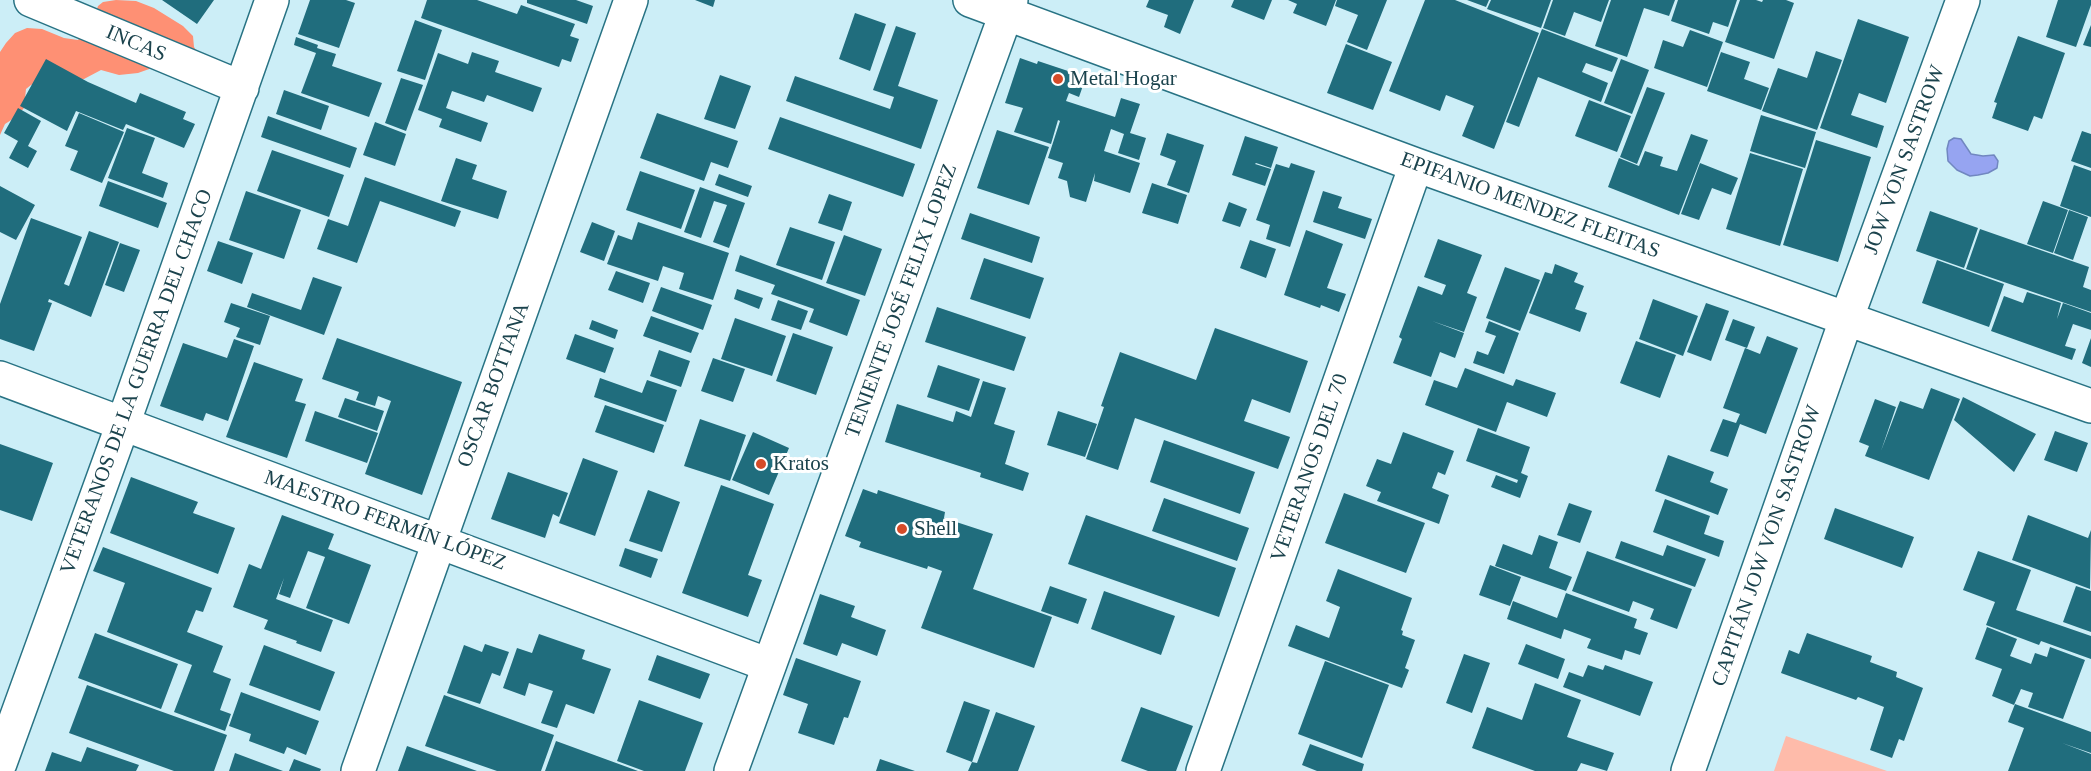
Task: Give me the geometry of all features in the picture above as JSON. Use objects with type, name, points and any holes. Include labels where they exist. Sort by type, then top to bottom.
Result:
[{"type":"street","name":"INCAS","points":[[31,0],[242,88]]},
{"type":"street","name":"VETERANOS DE LA GUERRA DEL CHACO","points":[[0,763],[123,424],[272,0]]},
{"type":"street","name":"OSCAR BOTTANA","points":[[358,771],[632,0]]},
{"type":"street","name":"EPIFANIO MENDEZ FLEITAS","points":[[970,0],[1009,6],[1416,165],[2091,406]]},
{"type":"street","name":"JOW VON SASTROW","points":[[1846,320],[1958,2]]},
{"type":"street","name":"TENIENTE JOSÉ FELIX LOPEZ","points":[[731,771],[1009,6]]},
{"type":"street","name":"VETERANOS DEL 70","points":[[1203,771],[1416,165]]},
{"type":"street","name":"CAPITÁN JOW VON SASTROW","points":[[1688,771],[1846,320]]},
{"type":"street","name":"MAESTRO FERMÍN LÓPEZ","points":[[0,378],[770,664]]},
{"type":"shaded area","points":[[136,1],[154,8],[183,26],[193,36],[197,52],[138,73],[119,75],[101,70],[84,79],[49,78],[31,85],[26,89],[24,108],[5,124],[0,135],[0,52],[6,43],[15,33],[27,28],[42,29],[64,38],[78,40],[80,37],[106,42],[114,53],[121,56],[127,55],[96,12],[98,6],[103,2]]},
{"type":"shaded area","points":[[1786,736],[1887,771],[1774,771]]},
{"type":"water","points":[[1954,138],[1961,139],[1971,154],[1994,155],[1998,161],[1997,168],[1988,173],[1970,176],[1957,170],[1948,161],[1949,141]]},
{"type":"building","points":[[162,0],[214,0],[197,24]]},
{"type":"building","points":[[310,0],[346,0],[355,3],[339,48],[298,34]]},
{"type":"building","points":[[427,0],[477,0],[517,14],[521,5],[575,24],[570,36],[579,39],[571,62],[562,59],[559,67],[421,18]]},
{"type":"building","points":[[527,0],[576,0],[593,6],[587,24],[527,3]]},
{"type":"building","points":[[695,0],[715,0],[713,7]]},
{"type":"building","points":[[1149,0],[1194,0],[1180,34],[1164,27],[1168,15],[1146,7]]},
{"type":"building","points":[[1234,0],[1272,0],[1264,20],[1231,7]]},
{"type":"building","points":[[1288,0],[1336,0],[1326,26],[1293,13],[1297,4]]},
{"type":"building","points":[[1337,0],[1387,0],[1367,50],[1347,42],[1358,15],[1335,6]]},
{"type":"building","points":[[1425,0],[1455,0],[1539,33],[1494,149],[1462,136],[1474,106],[1446,95],[1440,111],[1389,91]]},
{"type":"building","points":[[1467,0],[1489,0],[1486,7]]},
{"type":"building","points":[[1491,0],[1551,0],[1541,28],[1487,9]]},
{"type":"building","points":[[1553,0],[1609,0],[1601,22],[1574,12],[1565,36],[1543,28]]},
{"type":"building","points":[[1611,0],[1675,0],[1669,16],[1644,8],[1627,57],[1595,46]]},
{"type":"building","points":[[1678,0],[1737,0],[1728,27],[1713,22],[1709,34],[1671,21]]},
{"type":"building","points":[[1740,0],[1762,2],[1763,0],[1786,0],[1794,3],[1774,59],[1725,42]]},
{"type":"building","points":[[2058,0],[2091,0],[2076,47],[2046,37]]},
{"type":"building","points":[[855,13],[886,24],[870,71],[839,59]]},
{"type":"building","points":[[1858,19],[1909,37],[1886,103],[1859,93],[1851,115],[1884,126],[1877,148],[1820,128]]},
{"type":"building","points":[[415,20],[442,30],[425,80],[397,71]]},
{"type":"building","points":[[2091,25],[2091,47],[2083,45]]},
{"type":"building","points":[[896,26],[916,33],[898,86],[938,100],[921,149],[786,101],[795,76],[890,109],[894,97],[873,90]]},
{"type":"building","points":[[1542,29],[1618,58],[1612,72],[1586,63],[1582,72],[1608,83],[1601,102],[1538,77],[1519,127],[1506,122]]},
{"type":"building","points":[[1690,30],[1723,42],[1707,87],[1654,68],[1663,40],[1683,47]]},
{"type":"building","points":[[2018,36],[2065,53],[2042,119],[2034,116],[2028,131],[1992,118],[1997,103],[1994,102]]},
{"type":"building","points":[[296,37],[318,45],[317,48],[336,54],[332,66],[382,83],[369,117],[301,93],[316,53],[294,45]]},
{"type":"building","points":[[1346,44],[1392,62],[1373,110],[1327,93]]},
{"type":"building","points":[[1816,51],[1842,60],[1817,130],[1762,111],[1778,68],[1807,78]]},
{"type":"building","points":[[472,52],[499,61],[495,72],[542,88],[533,112],[487,95],[484,102],[452,91],[446,108],[488,123],[481,142],[439,127],[442,119],[418,110],[438,53],[468,64]]},
{"type":"building","points":[[1721,52],[1750,62],[1744,79],[1769,88],[1761,110],[1707,91]]},
{"type":"building","points":[[1020,58],[1037,64],[1038,61],[1086,77],[1079,97],[1069,93],[1066,101],[1115,117],[1121,98],[1140,104],[1130,133],[1146,138],[1139,160],[1118,153],[1124,134],[1111,129],[1104,151],[1140,163],[1130,193],[1094,181],[1095,173],[1086,202],[1070,197],[1067,181],[1058,178],[1063,163],[1048,158],[1060,121],[1058,120],[1051,144],[1014,132],[1023,108],[1005,103]]},
{"type":"building","points":[[46,59],[88,82],[136,103],[140,93],[186,112],[183,119],[195,124],[184,148],[126,124],[123,130],[76,111],[67,131],[20,106]]},
{"type":"building","points":[[1621,59],[1649,70],[1632,114],[1604,103]]},
{"type":"building","points":[[720,75],[751,86],[735,129],[704,119]]},
{"type":"building","points":[[401,78],[423,85],[406,131],[385,123]]},
{"type":"building","points":[[1647,87],[1665,93],[1637,164],[1620,157]]},
{"type":"building","points":[[284,90],[329,106],[321,130],[276,114]]},
{"type":"building","points":[[1589,100],[1631,116],[1617,152],[1575,136]]},
{"type":"building","points":[[18,108],[41,121],[28,146],[37,151],[28,168],[9,158],[18,141],[4,133]]},
{"type":"building","points":[[79,113],[124,132],[102,183],[70,170],[78,151],[65,146]]},
{"type":"building","points":[[657,113],[738,141],[728,168],[711,162],[704,181],[640,158]]},
{"type":"building","points":[[1761,115],[1816,132],[1805,168],[1750,151]]},
{"type":"building","points":[[268,116],[357,148],[350,168],[261,137]]},
{"type":"building","points":[[780,117],[915,164],[903,197],[768,149]]},
{"type":"building","points":[[375,122],[406,134],[395,166],[363,155]]},
{"type":"building","points":[[127,128],[155,138],[142,173],[168,183],[163,198],[108,178]]},
{"type":"building","points":[[997,130],[1049,147],[1029,205],[977,188]]},
{"type":"building","points":[[2082,131],[2091,134],[2091,168],[2071,161]]},
{"type":"building","points":[[1167,133],[1204,145],[1189,193],[1167,185],[1176,161],[1160,155]]},
{"type":"building","points":[[1691,134],[1708,140],[1679,215],[1608,187],[1619,158],[1639,166],[1645,151],[1663,157],[1660,166],[1677,171]]},
{"type":"building","points":[[1245,136],[1278,147],[1271,168],[1255,164],[1271,169],[1265,186],[1232,175]]},
{"type":"building","points":[[1816,140],[1871,157],[1838,262],[1783,245]]},
{"type":"building","points":[[272,150],[344,175],[329,217],[257,191]]},
{"type":"building","points":[[1750,153],[1803,169],[1780,246],[1726,229]]},
{"type":"building","points":[[456,158],[477,165],[472,179],[507,191],[498,219],[441,201]]},
{"type":"building","points":[[1291,163],[1315,171],[1290,247],[1266,239],[1270,225],[1256,220],[1276,164],[1289,168]]},
{"type":"building","points":[[1700,163],[1738,178],[1731,195],[1712,188],[1699,220],[1681,214]]},
{"type":"building","points":[[2074,165],[2091,171],[2091,217],[2060,206]]},
{"type":"building","points":[[640,171],[695,190],[681,229],[626,210]]},
{"type":"building","points":[[719,174],[752,186],[748,197],[715,185]]},
{"type":"building","points":[[365,177],[461,211],[455,227],[380,201],[357,263],[317,249],[328,219],[348,226]]},
{"type":"building","points":[[108,181],[167,203],[158,228],[99,206]]},
{"type":"building","points":[[1152,183],[1187,195],[1178,224],[1142,213]]},
{"type":"building","points":[[0,186],[35,205],[16,240],[0,232]]},
{"type":"building","points":[[700,187],[745,203],[729,248],[713,242],[727,205],[714,201],[701,238],[684,232]]},
{"type":"building","points":[[246,191],[301,210],[284,259],[229,240]]},
{"type":"building","points":[[1323,191],[1342,197],[1338,208],[1372,219],[1365,239],[1313,222]]},
{"type":"building","points":[[829,194],[852,202],[842,231],[818,223]]},
{"type":"building","points":[[2043,201],[2068,210],[2053,253],[2027,244]]},
{"type":"building","points":[[1229,202],[1247,209],[1240,227],[1222,221]]},
{"type":"building","points":[[2069,210],[2088,217],[2073,260],[2054,253]]},
{"type":"building","points":[[1930,211],[1978,228],[1964,268],[1916,251]]},
{"type":"building","points":[[970,213],[1040,237],[1032,263],[961,239]]},
{"type":"building","points":[[31,218],[82,237],[64,284],[69,286],[89,231],[119,242],[91,317],[49,299],[48,302],[52,303],[34,351],[0,339],[0,304]]},
{"type":"building","points":[[592,222],[615,231],[604,261],[580,252]]},
{"type":"building","points":[[638,222],[729,253],[713,300],[679,289],[684,273],[663,266],[658,281],[607,264],[618,235],[632,240]]},
{"type":"building","points":[[790,227],[835,242],[822,280],[776,265]]},
{"type":"building","points":[[1980,229],[2089,267],[2083,287],[2091,290],[2091,312],[1966,269]]},
{"type":"building","points":[[1306,230],[1343,244],[1327,288],[1346,294],[1339,312],[1284,295]]},
{"type":"building","points":[[844,235],[882,249],[865,296],[826,283]]},
{"type":"building","points":[[1438,239],[1482,255],[1467,293],[1477,297],[1464,332],[1432,321],[1464,333],[1455,358],[1440,352],[1431,377],[1393,363],[1402,339],[1399,337],[1418,286],[1442,295],[1446,285],[1424,277]]},
{"type":"building","points":[[1250,240],[1276,249],[1266,278],[1240,268]]},
{"type":"building","points":[[218,241],[253,253],[242,284],[207,271]]},
{"type":"building","points":[[120,243],[140,250],[124,292],[105,285]]},
{"type":"building","points":[[740,255],[860,300],[847,336],[809,322],[814,309],[771,294],[775,285],[735,271]]},
{"type":"building","points":[[984,258],[1044,278],[1030,319],[970,299]]},
{"type":"building","points":[[1937,260],[2004,284],[1989,327],[1922,303]]},
{"type":"building","points":[[1555,264],[1578,273],[1574,282],[1584,286],[1575,309],[1587,313],[1580,332],[1529,313],[1545,272],[1552,274]]},
{"type":"building","points":[[1505,267],[1540,280],[1520,331],[1486,318]]},
{"type":"building","points":[[616,271],[650,283],[643,303],[608,290]]},
{"type":"building","points":[[313,277],[342,287],[324,335],[247,307],[252,293],[301,310]]},
{"type":"building","points":[[661,287],[712,305],[703,330],[652,311]]},
{"type":"building","points":[[737,289],[763,298],[759,309],[734,299]]},
{"type":"building","points":[[2027,292],[2061,303],[2057,319],[2063,303],[2091,313],[2091,330],[2073,324],[2065,346],[2076,349],[2072,360],[1991,331],[2004,296],[2023,303]]},
{"type":"building","points":[[1653,299],[1698,316],[1683,356],[1639,339]]},
{"type":"building","points":[[778,300],[808,311],[801,330],[771,320]]},
{"type":"building","points":[[231,303],[270,316],[260,345],[236,337],[240,328],[224,322]]},
{"type":"building","points":[[1706,303],[1729,311],[1711,361],[1687,352]]},
{"type":"building","points":[[937,307],[1026,337],[1014,371],[925,342]]},
{"type":"building","points":[[651,316],[699,333],[691,353],[643,336]]},
{"type":"building","points":[[735,318],[786,336],[772,376],[721,359]]},
{"type":"building","points":[[1733,319],[1755,327],[1747,348],[1725,340]]},
{"type":"building","points":[[592,320],[618,330],[615,339],[589,329]]},
{"type":"building","points":[[1489,321],[1519,333],[1504,374],[1473,363],[1477,351],[1488,355],[1496,336],[1485,332]]},
{"type":"building","points":[[1215,328],[1308,361],[1290,413],[1252,399],[1244,421],[1290,437],[1278,469],[1135,418],[1118,470],[1086,459],[1120,352],[1196,380]]},
{"type":"building","points":[[793,333],[833,347],[816,395],[776,381]]},
{"type":"building","points":[[575,334],[614,348],[605,373],[566,359]]},
{"type":"building","points":[[1767,336],[1798,348],[1766,434],[1740,424],[1728,457],[1710,451],[1723,419],[1736,423],[1740,414],[1723,408],[1745,348],[1760,354]]},
{"type":"building","points":[[337,338],[462,382],[422,495],[365,474],[391,401],[378,396],[375,406],[356,400],[359,392],[322,379]]},
{"type":"building","points":[[2091,338],[2091,367],[2082,363]]},
{"type":"building","points":[[234,339],[254,346],[228,421],[206,413],[203,421],[160,406],[183,343],[227,358]]},
{"type":"building","points":[[1636,341],[1676,355],[1660,398],[1620,383]]},
{"type":"building","points":[[659,350],[690,361],[681,387],[650,376]]},
{"type":"building","points":[[713,358],[745,369],[733,402],[701,391]]},
{"type":"building","points":[[254,362],[303,379],[295,401],[306,404],[287,458],[226,437]]},
{"type":"building","points":[[938,365],[980,379],[969,411],[927,397]]},
{"type":"building","points":[[1465,368],[1513,386],[1516,379],[1556,393],[1547,417],[1507,402],[1496,432],[1425,405],[1434,380],[1457,388]]},
{"type":"building","points":[[600,378],[642,393],[647,380],[677,390],[666,422],[594,397]]},
{"type":"building","points":[[983,381],[1006,388],[994,424],[1015,431],[1005,464],[1029,473],[1023,491],[980,477],[981,473],[885,442],[897,404],[953,422],[956,411],[971,417]]},
{"type":"building","points":[[1931,388],[1960,399],[1929,480],[1865,456],[1869,446],[1859,442],[1875,399],[1896,407],[1881,451],[1900,401],[1923,409]]},
{"type":"building","points":[[1963,397],[2036,434],[2014,472],[1954,420]]},
{"type":"building","points":[[345,398],[384,411],[377,431],[338,417]]},
{"type":"building","points":[[605,405],[664,425],[654,453],[595,432]]},
{"type":"building","points":[[315,411],[378,433],[367,463],[305,441]]},
{"type":"building","points":[[1058,411],[1097,424],[1085,457],[1047,445]]},
{"type":"building","points":[[700,419],[746,435],[730,481],[684,466]]},
{"type":"building","points":[[1478,428],[1530,447],[1521,473],[1528,476],[1520,498],[1491,487],[1496,475],[1517,483],[1518,480],[1466,461]]},
{"type":"building","points":[[2055,431],[2088,443],[2077,472],[2044,460]]},
{"type":"building","name":"Kratos","points":[[753,432],[789,448],[769,495],[732,480]]},
{"type":"building","points":[[1403,432],[1454,451],[1445,475],[1438,472],[1432,488],[1449,495],[1439,524],[1377,501],[1381,492],[1366,486],[1377,459],[1391,464]]},
{"type":"building","points":[[1164,440],[1255,472],[1240,514],[1150,482]]},
{"type":"building","points":[[0,444],[53,463],[32,521],[0,510]]},
{"type":"building","points":[[1668,455],[1714,472],[1710,482],[1728,489],[1718,515],[1655,491]]},
{"type":"building","points":[[583,458],[618,471],[595,536],[559,523]]},
{"type":"building","points":[[508,472],[568,493],[559,517],[553,514],[545,538],[491,519]]},
{"type":"building","points":[[131,477],[198,502],[193,513],[235,528],[218,574],[110,533]]},
{"type":"building","points":[[721,485],[774,504],[748,575],[762,580],[748,617],[682,593]]},
{"type":"building","points":[[863,489],[877,494],[878,490],[945,512],[944,518],[993,534],[973,589],[1052,617],[1034,668],[921,628],[942,571],[928,566],[927,569],[859,547],[861,542],[845,536]]},
{"type":"building","points":[[648,490],[680,502],[662,552],[629,541]]},
{"type":"building","points":[[1344,493],[1425,523],[1406,573],[1325,543]]},
{"type":"building","points":[[1164,498],[1249,528],[1237,561],[1152,531]]},
{"type":"building","points":[[1665,499],[1710,516],[1704,534],[1724,541],[1719,557],[1653,532]]},
{"type":"building","points":[[1569,503],[1592,511],[1580,543],[1557,535]]},
{"type":"building","points":[[1835,508],[1914,537],[1902,568],[1824,539]]},
{"type":"building","points":[[282,515],[334,534],[328,549],[371,565],[349,624],[306,608],[325,557],[308,551],[290,598],[279,594],[284,578],[276,599],[333,620],[321,652],[264,629],[268,620],[233,607],[249,564],[261,569]]},
{"type":"building","points":[[1086,515],[1236,568],[1219,617],[1068,564]]},
{"type":"building","points":[[2028,515],[2088,538],[2091,530],[2090,589],[2012,560]]},
{"type":"building","points":[[1539,535],[1558,542],[1549,568],[1572,577],[1566,591],[1495,566],[1503,544],[1532,555]]},
{"type":"building","points":[[1621,541],[1663,556],[1667,545],[1706,559],[1695,587],[1615,558]]},
{"type":"building","points":[[103,547],[212,588],[203,612],[196,610],[187,632],[223,646],[213,672],[231,679],[220,710],[231,714],[225,731],[174,712],[192,665],[107,632],[125,583],[93,571]]},
{"type":"building","points":[[625,548],[658,559],[651,578],[619,566]]},
{"type":"building","points":[[1587,551],[1692,589],[1677,629],[1650,619],[1654,609],[1633,601],[1629,612],[1572,591]]},
{"type":"building","points":[[1978,551],[2031,570],[2016,610],[2091,636],[2091,659],[2041,641],[2039,645],[1986,625],[1995,602],[1963,590]]},
{"type":"building","points":[[1490,565],[1521,577],[1510,606],[1479,595]]},
{"type":"building","points":[[1338,569],[1412,598],[1401,630],[1402,635],[1415,640],[1405,668],[1409,670],[1402,688],[1288,646],[1296,625],[1329,638],[1340,607],[1326,601]]},
{"type":"building","points":[[1050,586],[1087,599],[1078,624],[1041,611]]},
{"type":"building","points":[[2076,586],[2091,591],[2091,632],[2063,622]]},
{"type":"building","points":[[1104,591],[1175,616],[1161,655],[1091,629]]},
{"type":"building","points":[[1566,593],[1637,619],[1634,628],[1648,633],[1640,655],[1625,650],[1622,660],[1587,648],[1591,639],[1564,629],[1561,639],[1507,619],[1513,601],[1557,618]]},
{"type":"building","points":[[820,594],[855,606],[851,617],[886,630],[877,656],[842,643],[837,656],[803,644]]},
{"type":"building","points":[[1987,627],[2017,639],[2010,656],[2031,664],[2035,653],[2047,657],[2050,647],[2085,660],[2063,719],[2028,707],[2033,693],[2021,689],[2014,705],[1992,696],[2002,669],[1975,659]]},
{"type":"building","points":[[95,633],[178,664],[161,709],[78,678]]},
{"type":"building","points":[[1807,633],[1872,656],[1870,662],[1897,672],[1896,677],[1923,688],[1904,741],[1899,739],[1892,758],[1870,750],[1884,707],[1858,697],[1856,700],[1781,673],[1789,650],[1799,654]]},
{"type":"building","points":[[539,634],[585,650],[582,659],[611,669],[594,714],[566,704],[557,728],[541,723],[553,691],[529,683],[525,696],[503,688],[517,648],[532,653]]},
{"type":"building","points":[[485,644],[509,652],[500,676],[492,673],[480,704],[447,693],[464,645],[482,652]]},
{"type":"building","points":[[1526,644],[1565,659],[1558,679],[1518,664]]},
{"type":"building","points":[[264,645],[335,672],[320,711],[249,685]]},
{"type":"building","points":[[1464,654],[1490,663],[1472,713],[1446,703]]},
{"type":"building","points":[[657,655],[710,674],[700,699],[648,680]]},
{"type":"building","points":[[796,658],[861,681],[848,718],[844,717],[834,745],[798,733],[808,704],[783,695]]},
{"type":"building","points":[[1325,661],[1389,685],[1362,758],[1298,734]]},
{"type":"building","points":[[1588,665],[1603,670],[1605,665],[1653,682],[1640,716],[1563,687],[1569,672],[1583,677]]},
{"type":"building","points":[[1535,683],[1581,700],[1567,737],[1614,753],[1607,771],[1581,763],[1577,771],[1535,771],[1472,748],[1487,707],[1522,720]]},
{"type":"building","points":[[87,685],[227,735],[214,771],[174,771],[69,733]]},
{"type":"building","points":[[241,692],[319,721],[306,755],[287,747],[284,754],[249,741],[251,734],[229,726]]},
{"type":"building","points":[[444,695],[554,735],[541,771],[497,771],[425,746]]},
{"type":"building","points":[[639,700],[703,723],[685,771],[644,771],[617,761]]},
{"type":"building","points":[[964,701],[990,710],[972,762],[946,752]]},
{"type":"building","points":[[2015,704],[2091,732],[2091,753],[2062,743],[2091,754],[2091,771],[2008,771],[2024,728],[2008,722]]},
{"type":"building","points":[[1141,707],[1193,726],[1176,771],[1148,771],[1121,761]]},
{"type":"building","points":[[996,712],[1035,726],[1018,771],[968,771],[972,762],[977,763]]},
{"type":"building","points":[[556,741],[638,771],[545,771]]},
{"type":"building","points":[[1310,744],[1364,764],[1362,771],[1317,771],[1302,765]]},
{"type":"building","points":[[407,746],[477,771],[398,771]]},
{"type":"building","points":[[87,747],[139,765],[136,771],[45,771],[52,752],[81,762]]},
{"type":"building","points":[[235,753],[283,771],[229,771]]},
{"type":"building","points":[[294,759],[321,769],[320,771],[289,771]]},
{"type":"building","points":[[880,759],[915,771],[876,771]]},
{"type":"place","name":"Metal Hogar","points":[[1058,79]]},
{"type":"place","name":"Kratos","points":[[761,464]]},
{"type":"place","name":"Shell","points":[[902,529]]}]
